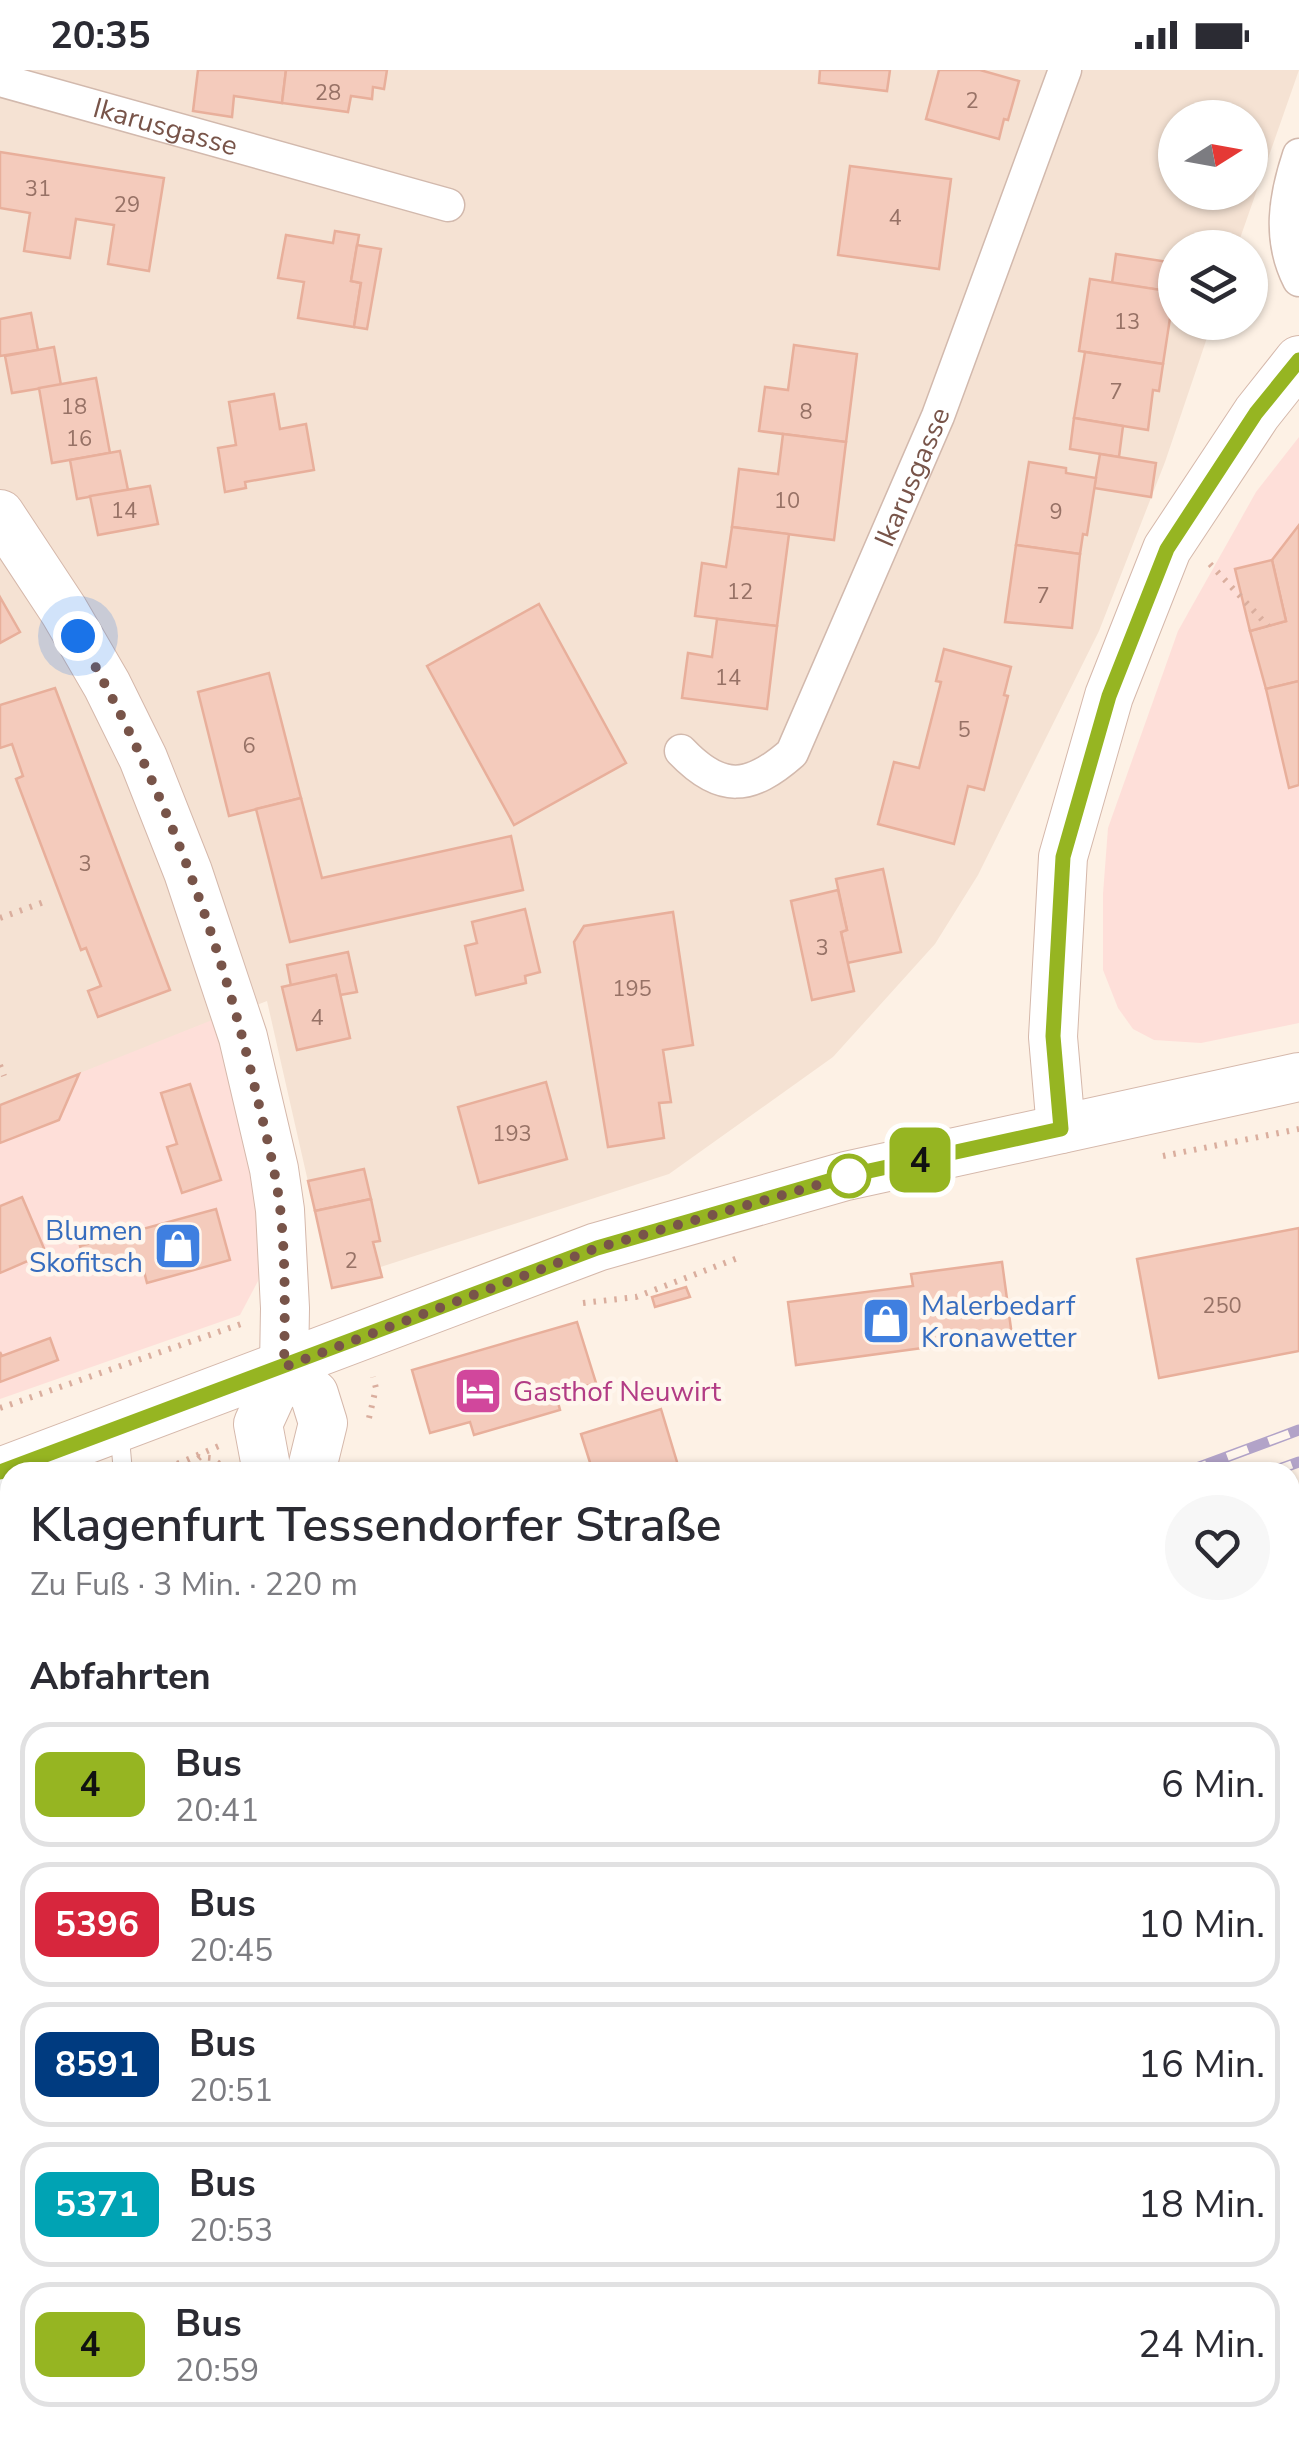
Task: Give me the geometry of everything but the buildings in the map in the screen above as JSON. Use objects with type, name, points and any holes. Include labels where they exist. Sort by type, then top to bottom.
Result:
[{"type":"main road","points":[[1061,1129],[1053,1036],[1063,857],[1109,696],[1167,549],[1256,413],[1299,360]]},
{"type":"main road","points":[[0,514],[64,611],[143,758],[230,989],[274,1169],[285,1308],[299,1380],[323,1422],[313,1462]]},
{"type":"main road","points":[[55,1462],[121,1450],[299,1380],[597,1248],[846,1176],[1299,1078]]},
{"type":"main road","points":[[266,1462],[258,1424],[299,1380]]},
{"type":"street","name":"Ikarusgasse","points":[[680,750],[701,772],[722,781],[747,782],[770,773],[792,753],[938,416],[1065,70]]},
{"type":"street","name":"Ikarusgasse","points":[[0,80],[448,206]]},
{"type":"street","points":[[1299,155],[1288,188],[1285,235],[1299,280]]},
{"type":"path","points":[[1167,549],[1214,565],[1268,626]]},
{"type":"path","points":[[0,918],[44,902]]},
{"type":"path","points":[[0,1065],[4,1076]]},
{"type":"path","points":[[566,1305],[636,1297],[759,1250]]},
{"type":"path","points":[[0,1408],[285,1308]]},
{"type":"path","points":[[299,1380],[371,1370]]},
{"type":"path","points":[[186,1462],[200,1457],[217,1462]]},
{"type":"path","points":[[194,1462],[200,1457]]},
{"type":"shaded area","points":[[0,70],[1299,70],[1268,158],[1268,100],[1158,100],[1158,210],[1250,210],[1243,230],[1158,230],[1158,340],[1206,340],[1165,462],[1099,631],[978,875],[935,944],[833,1057],[669,1174],[331,1283],[267,1001],[0,1105]]},
{"type":"shaded area","points":[[1299,437],[1299,1023],[1201,1043],[1154,1040],[1133,1029],[1118,1008],[1103,970],[1108,828],[1178,631],[1256,492]]},
{"type":"shaded area","points":[[217,1018],[252,1172],[263,1247],[258,1281],[240,1315],[0,1399],[0,1105]]},
{"type":"railway","points":[[1213,1462],[1299,1430]]},
{"type":"bus line","name":"4","points":[[27,1462],[597,1248],[846,1176],[1061,1129],[1053,1036],[1063,857],[1109,696],[1167,549],[1256,413],[1299,360]]},
{"type":"place","name":"Blumen Skofitsch","points":[[178,1246]]},
{"type":"place","name":"Malerbedarf Kronawetter","points":[[886,1321]]},
{"type":"place","name":"Gasthof Neuwirt","points":[[478,1391]]},
{"type":"route","points":[[78,636],[143,758],[188,872],[244,1037],[280,1210],[284,1367],[597,1248],[849,1176]]}]
